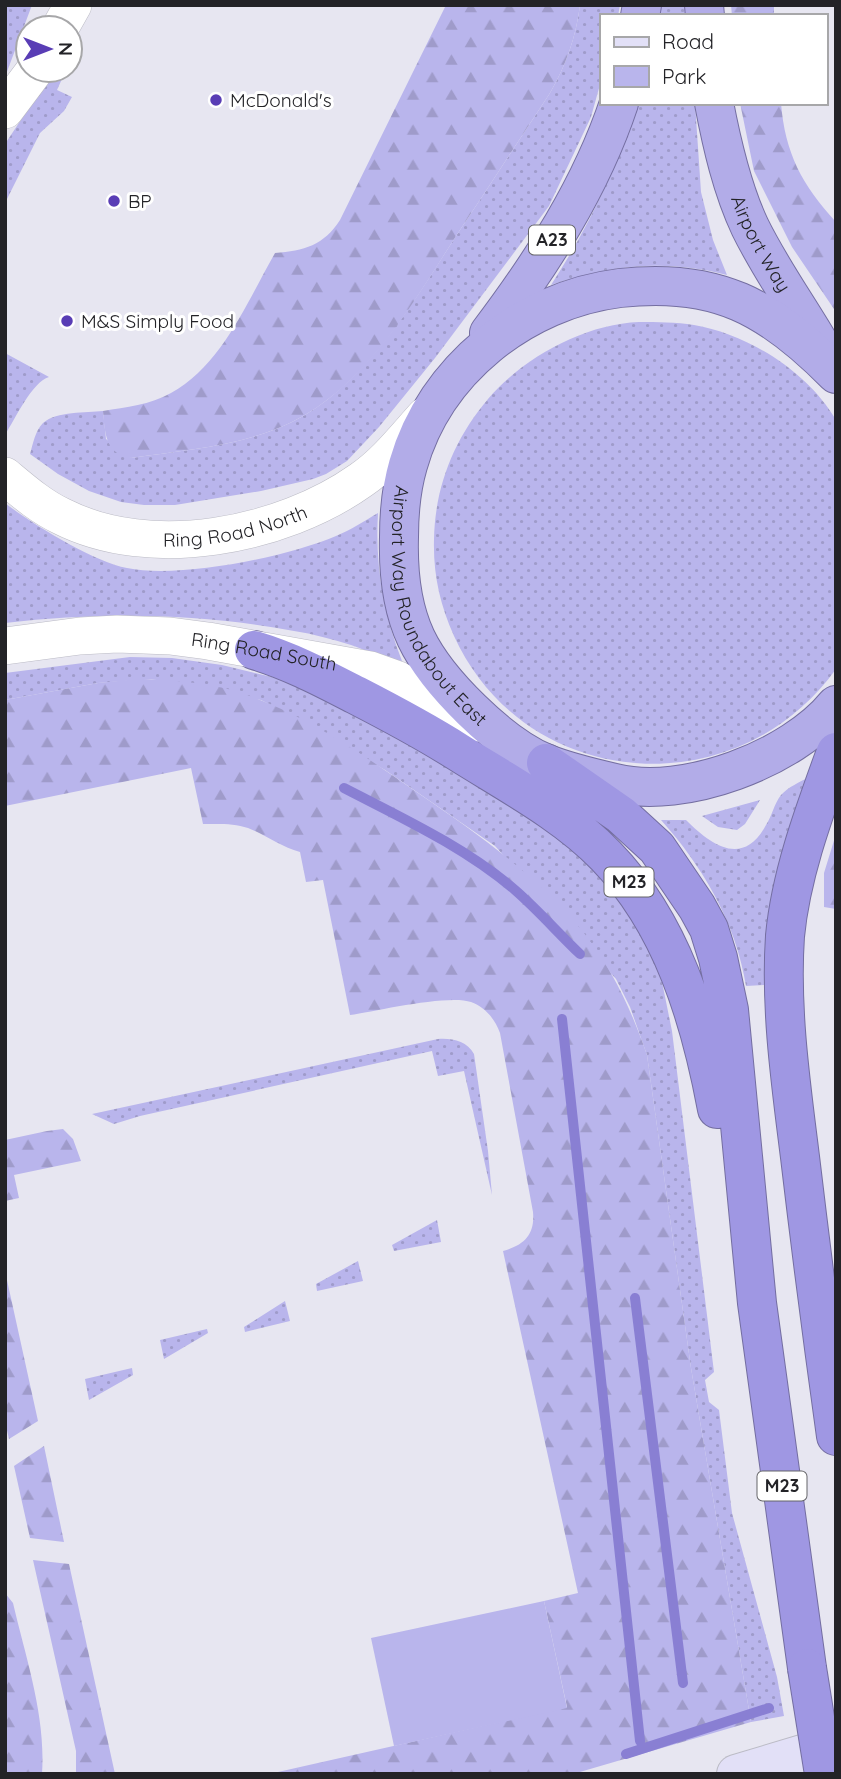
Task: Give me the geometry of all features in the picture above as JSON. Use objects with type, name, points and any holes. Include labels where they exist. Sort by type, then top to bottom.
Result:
[{"type":"highway","name":"A23","points":[[464,365],[523,286],[575,203],[601,152],[618,105]]},
{"type":"highway","name":"Airport Way","points":[[714,105],[724,150],[749,225],[836,372]]},
{"type":"highway","name":"Airport Way Roundabout East","points":[[836,372],[803,341],[761,311],[719,294],[668,286],[597,292],[564,301],[514,326],[464,365],[439,399],[417,438],[401,493],[398,542],[403,600],[417,640],[438,673],[464,703],[507,739],[546,763],[625,785],[652,787],[687,782],[736,770],[768,758],[811,729],[836,705]]},
{"type":"highway","name":"M23","points":[[254,650],[320,676],[440,741],[571,826],[605,855],[628,881],[669,947],[696,1016],[716,1105],[740,1241],[757,1303]]},
{"type":"highway","points":[[836,752],[814,815],[791,899],[785,961],[786,1016],[794,1110],[836,1436]]},
{"type":"highway","name":"M23","points":[[546,763],[607,804],[651,840],[683,883],[709,929],[722,970],[729,1010],[757,1303],[824,1774]]},
{"type":"main road","points":[[736,1774],[836,1744]]},
{"type":"street","points":[[5,110],[24,84]]},
{"type":"street","name":"Ring Road North","points":[[5,476],[44,506],[63,517],[90,527],[156,538],[193,538],[226,534],[297,516],[360,481],[387,459],[439,399]]},
{"type":"street","name":"Ring Road South","points":[[5,646],[80,636],[143,634],[188,638],[335,663],[379,673],[444,703],[507,739]]},
{"type":"green space","points":[[5,5],[32,5],[29,14],[14,14],[14,53],[5,77]]},
{"type":"green space","points":[[446,5],[580,5],[570,50],[550,93],[405,315],[366,365],[343,387],[292,422],[254,437],[213,446],[131,458],[116,452],[108,441],[103,411],[155,400],[189,381],[205,366],[232,331],[275,253],[295,251],[312,245],[334,229]]},
{"type":"green space","points":[[580,5],[620,5],[618,14],[600,14],[600,85],[591,117],[549,206],[435,358],[379,427],[347,461],[313,479],[261,491],[175,505],[144,505],[121,502],[89,491],[30,454],[40,426],[49,419],[64,414],[103,411],[106,439],[131,458],[254,437],[292,422],[343,387],[386,340],[405,314],[550,93],[570,50]]},
{"type":"green space","points":[[661,5],[689,5],[689,14],[659,14]]},
{"type":"green space","points":[[731,5],[774,5],[774,14],[732,14]]},
{"type":"green space","points":[[45,84],[60,84],[57,90],[72,97],[64,111],[40,133],[5,203],[5,144]]},
{"type":"green space","points":[[637,105],[695,105],[701,192],[713,240],[727,275],[681,267],[638,266],[596,273],[551,285],[577,242],[621,151]]},
{"type":"green space","points":[[740,105],[781,105],[786,137],[797,167],[814,195],[836,222],[836,312],[792,247],[754,171]]},
{"type":"green space","points":[[639,322],[694,325],[755,346],[793,371],[810,386],[836,420],[836,669],[794,714],[745,744],[691,761],[635,763],[580,752],[530,727],[487,688],[454,636],[441,601],[436,577],[434,539],[438,501],[456,447],[476,414],[502,384],[556,346],[597,329]]},
{"type":"green space","points":[[5,353],[49,377],[30,393],[5,435]]},
{"type":"green space","points":[[5,503],[81,550],[113,564],[149,571],[175,571],[233,564],[290,551],[342,534],[378,513],[382,588],[402,661],[315,635],[222,621],[114,616],[5,623]]},
{"type":"green space","points":[[130,657],[172,658],[222,665],[284,680],[338,698],[579,849],[639,926],[660,972],[672,1031],[714,1372],[705,1380],[709,1402],[719,1410],[732,1513],[777,1677],[784,1716],[751,1722],[691,1368],[647,1055],[630,1007],[616,979],[495,846],[385,770],[261,700],[151,679],[98,683],[5,700],[5,673]]},
{"type":"green space","points":[[138,679],[188,682],[238,692],[286,711],[354,749],[463,824],[527,874],[584,933],[613,977],[635,1022],[647,1055],[691,1368],[751,1722],[573,1774],[269,1774],[567,1707],[544,1601],[578,1593],[503,1251],[527,1238],[532,1227],[533,1212],[500,1033],[492,1018],[476,1004],[461,1000],[430,1002],[350,1015],[323,880],[306,882],[300,852],[255,831],[243,826],[203,824],[191,768],[5,806],[5,700],[98,683]]},
{"type":"green space","points":[[809,777],[768,948],[764,985],[746,986],[734,940],[716,897],[691,857],[661,820],[686,820],[716,844],[737,849],[747,846],[757,838],[784,792]]},
{"type":"green space","points":[[760,800],[745,824],[737,830],[718,827],[702,816]]},
{"type":"green space","points":[[836,834],[836,909],[824,907],[824,873]]},
{"type":"green space","points":[[438,1039],[459,1041],[474,1054],[492,1195],[464,1071],[438,1076],[432,1051],[114,1124],[92,1114]]},
{"type":"green space","points":[[63,1129],[73,1139],[81,1161],[14,1175],[19,1198],[5,1201],[5,1140]]},
{"type":"green space","points":[[437,1220],[441,1242],[394,1251],[392,1245]]},
{"type":"green space","points":[[358,1261],[363,1281],[317,1291],[316,1284]]},
{"type":"green space","points":[[5,1271],[38,1421],[9,1439],[5,1422]]},
{"type":"green space","points":[[285,1301],[290,1321],[245,1332],[244,1327]]},
{"type":"green space","points":[[207,1329],[208,1333],[164,1359],[160,1340]]},
{"type":"green space","points":[[132,1368],[133,1375],[89,1400],[85,1379]]},
{"type":"green space","points":[[44,1446],[64,1542],[30,1538],[14,1466]]},
{"type":"green space","points":[[33,1560],[69,1564],[115,1774],[76,1774],[76,1751]]},
{"type":"green space","points":[[5,1593],[13,1603],[34,1688],[41,1731],[42,1774],[5,1774]]},
{"type":"green space","points":[[544,1601],[567,1708],[394,1746],[371,1638]]},
{"type":"waterway","points":[[344,788],[475,860],[532,905],[580,954]]},
{"type":"waterway","points":[[562,1019],[640,1741]]},
{"type":"waterway","points":[[635,1298],[683,1683]]},
{"type":"waterway","points":[[626,1754],[769,1708]]},
{"type":"place","name":"McDonald's","points":[[216,100]]},
{"type":"place","name":"BP","points":[[114,201]]},
{"type":"place","name":"M&S Simply Food","points":[[67,321]]}]
